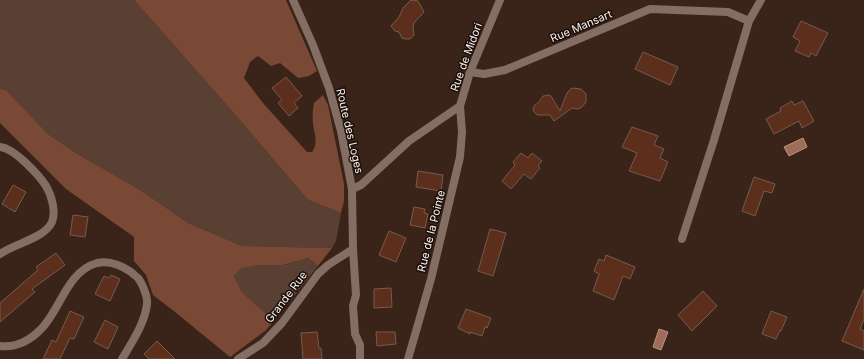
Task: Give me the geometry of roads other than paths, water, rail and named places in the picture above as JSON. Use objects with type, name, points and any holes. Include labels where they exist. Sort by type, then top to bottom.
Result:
[{"type":"street","name":"Route des Loges","points":[[293,0],[313,45],[329,88],[341,131],[352,189],[353,249],[356,295],[353,306],[355,334],[360,345],[360,359]]},
{"type":"street","name":"Rue de Midori","points":[[352,189],[361,185],[409,141],[460,106],[470,72],[500,0]]},
{"type":"street","points":[[682,239],[714,140],[748,21],[761,0]]},
{"type":"street","name":"Rue Mansart","points":[[470,72],[484,74],[505,70],[650,9],[728,12],[748,21]]},
{"type":"street","name":"Rue de la Pointe","points":[[408,359],[431,279],[460,157],[462,132],[460,106]]},
{"type":"street","points":[[0,147],[4,147],[14,152],[36,174],[47,187],[54,206],[52,223],[41,235],[0,254]]},
{"type":"street","name":"Grande Rue","points":[[238,359],[263,343],[282,323],[318,274],[328,265],[353,249]]},
{"type":"street","points":[[0,346],[15,346],[33,335],[43,326],[51,315],[75,277],[88,266],[103,262],[123,266],[138,278],[147,302],[139,328],[122,359]]}]
